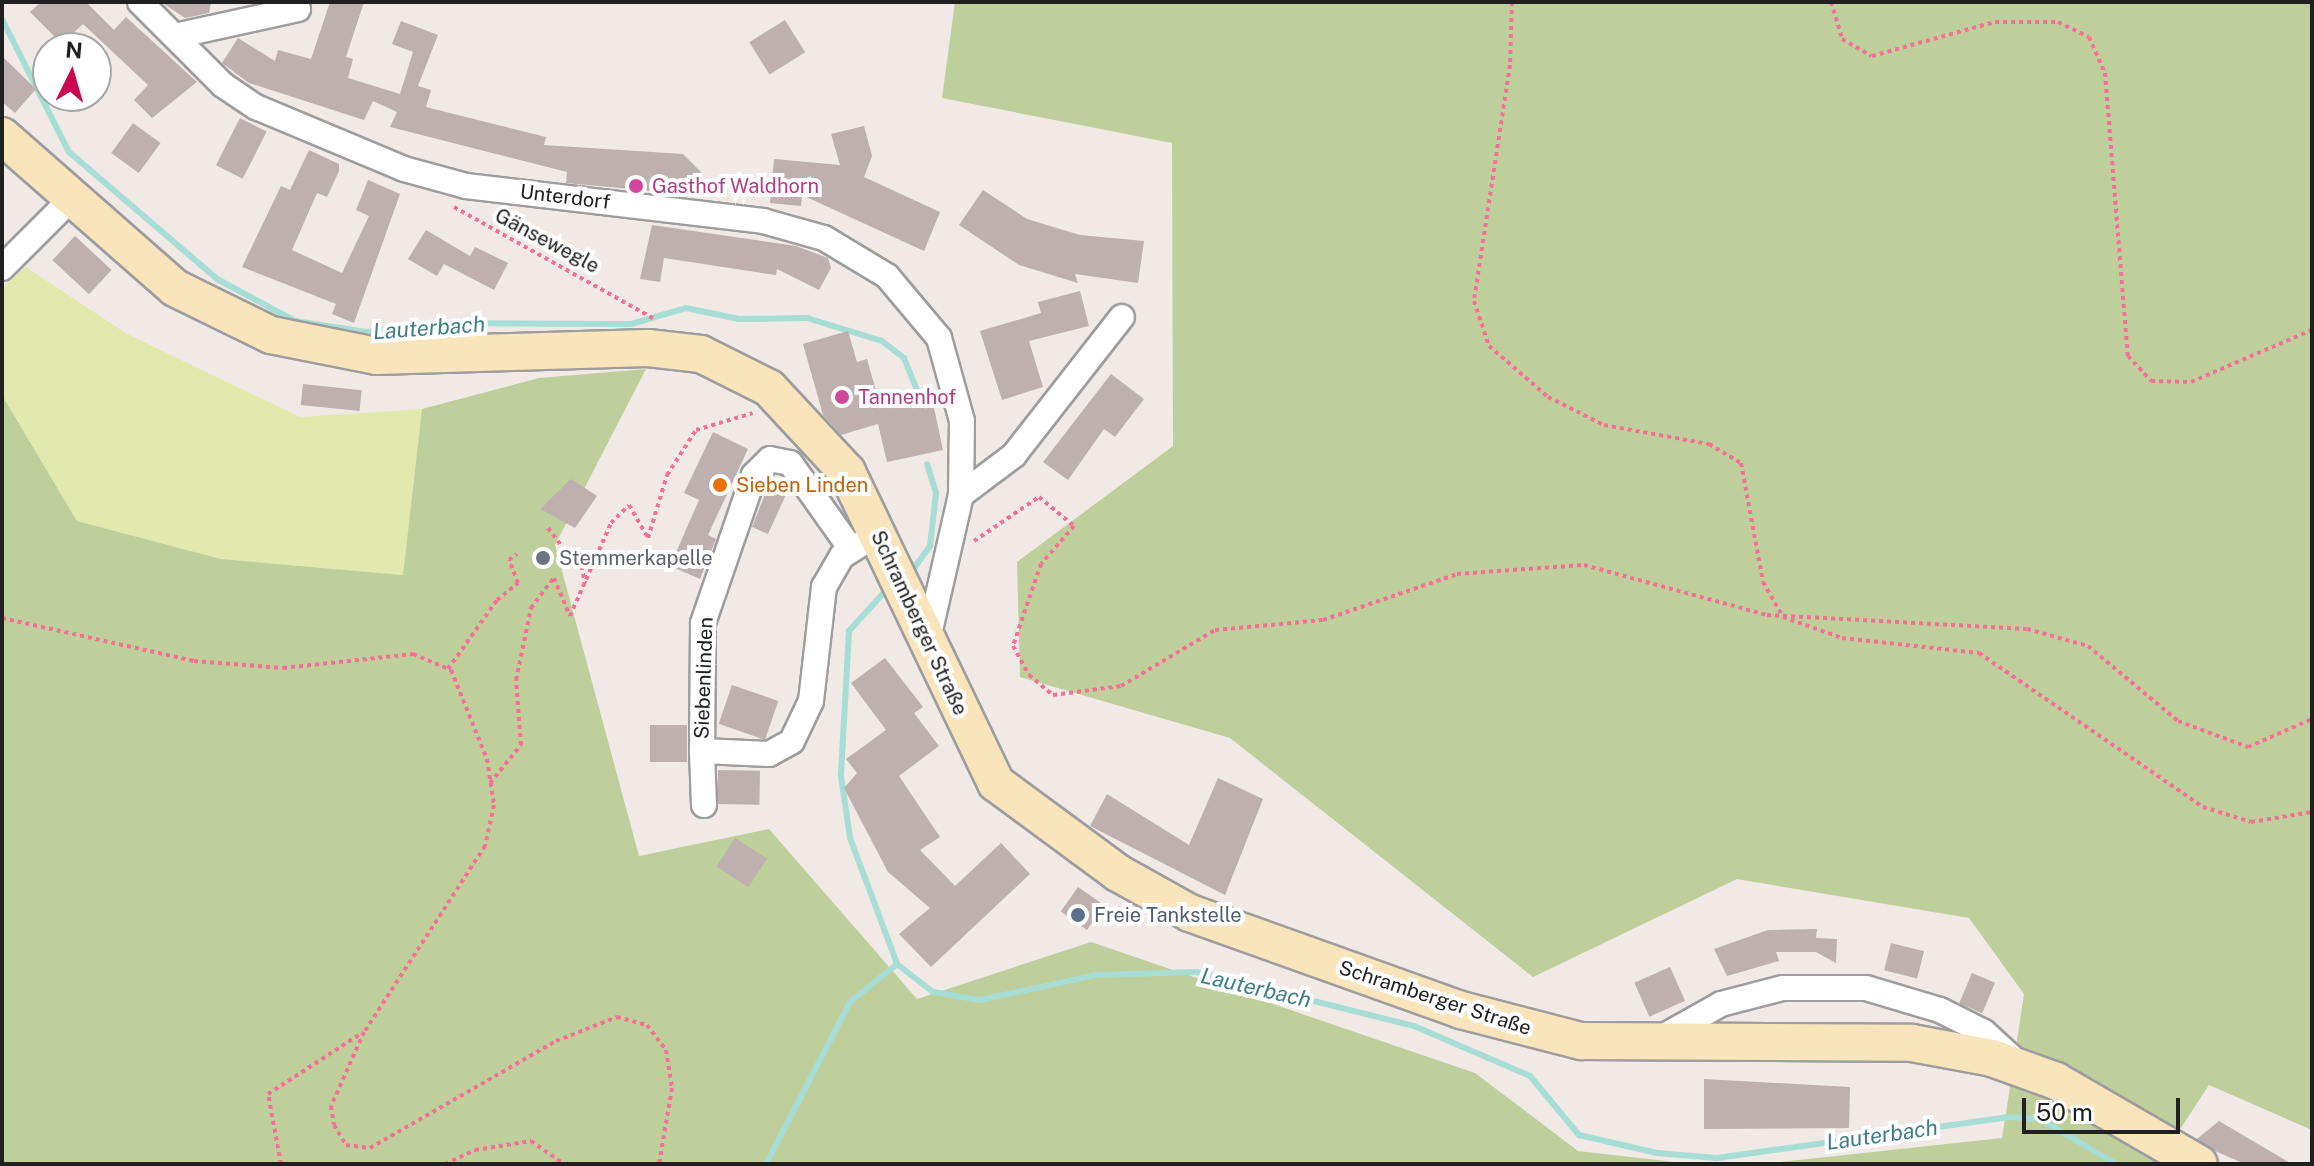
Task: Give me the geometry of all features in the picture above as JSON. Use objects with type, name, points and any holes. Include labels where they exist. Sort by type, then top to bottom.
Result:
[{"type":"main road","name":"Schramberger Straße","points":[[2,136],[175,288],[271,335],[376,356],[648,348],[701,354],[790,406],[847,472],[873,548],[907,600],[996,783],[1152,894],[1461,1010],[1581,1041],[1647,1046],[1912,1043],[2022,1068],[2117,1113],[2199,1164]]},
{"type":"street","name":"Unterdorf","points":[[147,5],[175,36],[256,107],[426,177],[751,219],[824,238],[887,276],[939,338],[962,421],[961,495],[927,646]]},
{"type":"street","points":[[175,36],[298,9]]},
{"type":"street","points":[[2,268],[71,199]]},
{"type":"street","points":[[961,495],[1014,455],[1122,317]]},
{"type":"street","name":"Siebenlinden","points":[[702,751],[769,754],[792,741],[811,701],[824,587],[873,548],[790,463],[770,459],[754,475],[703,623],[702,751],[704,805]]},
{"type":"street","name":"Schramberger Straße","points":[[1647,1046],[1721,1004],[1783,988],[1866,988],[1962,1021],[2022,1068]]},
{"type":"path","points":[[1512,2],[1474,301],[1489,346],[1548,397],[1604,425],[1709,444],[1741,463],[1763,582],[1780,612],[1842,638],[1979,653],[2203,807],[2251,822],[2312,812]]},
{"type":"path","points":[[1831,2],[1842,39],[1872,56],[1995,22],[2058,22],[2089,37],[2105,73],[2128,356],[2151,381],[2191,382],[2312,330]]},
{"type":"path","name":"Gänsewegle","points":[[426,177],[444,200],[477,222],[662,324]]},
{"type":"path","points":[[490,783],[521,745],[516,680],[531,608],[554,578],[570,616],[611,523],[629,505],[648,538],[667,475],[696,430],[790,406]]},
{"type":"path","points":[[946,561],[1039,497],[1074,526],[1041,564],[1013,646],[1029,675],[1053,695],[1121,686],[1215,630],[1323,620],[1457,574],[1584,565],[1767,615],[1780,612],[2027,629],[2088,646],[2178,721],[2248,747],[2312,719]]},
{"type":"path","points":[[548,528],[572,560],[580,558],[585,586]]},
{"type":"path","points":[[448,669],[497,600],[518,583],[509,560],[517,554]]},
{"type":"path","points":[[2,618],[194,661],[283,668],[413,654],[448,669],[467,697],[490,783],[485,846],[364,1032],[331,1106],[346,1145],[370,1148],[556,1041],[617,1017],[647,1025],[666,1050],[672,1088],[659,1164]]},
{"type":"path","points":[[281,1164],[268,1094],[364,1032]]},
{"type":"path","points":[[445,1164],[475,1150],[531,1141],[564,1164]]},
{"type":"green space","points":[[955,2],[2312,2],[2312,1130],[2209,1085],[2177,1134],[2016,1047],[2024,994],[1969,918],[1737,879],[1533,977],[1230,738],[1020,677],[1017,562],[1173,446],[1172,143],[942,98]]},
{"type":"green space","points":[[26,267],[127,334],[300,417],[422,409],[403,575],[221,559],[77,521],[2,395],[2,288]]},
{"type":"green space","points":[[646,369],[555,545],[639,856],[769,829],[917,999],[1091,942],[1475,1073],[1578,1151],[1692,1164],[2,1164],[2,395],[77,521],[221,559],[403,575],[422,409],[539,378]]},
{"type":"green space","points":[[2011,1081],[2168,1164],[1763,1164],[2002,1138]]},
{"type":"building","points":[[41,2],[86,2],[114,30],[126,17],[197,82],[152,118],[134,100],[148,85],[112,51],[112,32],[92,32],[83,24],[75,32],[50,32],[30,12]]},
{"type":"building","points":[[161,2],[211,2],[209,13],[185,18]]},
{"type":"building","points":[[330,2],[364,2],[346,57],[353,59],[348,78],[400,94],[413,52],[392,44],[401,21],[438,35],[418,86],[431,90],[426,107],[546,137],[544,145],[683,154],[701,172],[697,195],[566,183],[567,172],[390,127],[397,112],[373,101],[364,120],[249,83],[222,63],[238,38],[275,61],[278,50],[311,59]]},
{"type":"building","points":[[785,20],[805,52],[770,74],[749,42]]},
{"type":"building","points":[[2,56],[32,85],[32,94],[15,113],[2,102]]},
{"type":"building","points":[[240,118],[267,132],[243,179],[216,165]]},
{"type":"building","points":[[133,123],[161,143],[139,173],[111,153]]},
{"type":"building","points":[[864,126],[872,156],[864,177],[940,212],[924,251],[802,195],[801,206],[770,203],[774,159],[840,165],[831,134]]},
{"type":"building","points":[[309,150],[339,164],[339,171],[327,197],[317,193],[292,250],[342,273],[369,216],[356,210],[368,180],[400,194],[354,323],[332,314],[336,304],[242,267],[281,186],[290,190]]},
{"type":"building","points":[[983,190],[1027,219],[1080,235],[1144,241],[1138,283],[1075,274],[1078,283],[1019,265],[959,225]]},
{"type":"building","points":[[652,225],[796,246],[828,258],[831,268],[819,290],[777,269],[776,275],[664,258],[660,282],[640,279]]},
{"type":"building","points":[[426,230],[470,256],[475,247],[508,263],[494,290],[444,264],[437,276],[408,259]]},
{"type":"building","points":[[75,236],[112,270],[89,294],[52,260]]},
{"type":"building","points":[[1080,291],[1089,326],[1029,341],[1043,387],[1002,400],[980,331],[1041,313],[1038,302]]},
{"type":"building","points":[[848,331],[857,362],[867,359],[880,405],[931,394],[943,450],[887,462],[878,424],[841,435],[823,415],[803,344]]},
{"type":"building","points":[[1111,374],[1144,399],[1115,437],[1104,429],[1068,480],[1043,462]]},
{"type":"building","points":[[303,384],[362,390],[359,411],[301,405]]},
{"type":"building","points":[[713,432],[748,449],[708,535],[716,539],[700,579],[670,566],[699,500],[684,493]]},
{"type":"building","points":[[571,479],[597,496],[575,528],[540,509]]},
{"type":"building","points":[[771,479],[789,488],[768,534],[752,527]]},
{"type":"building","points":[[885,658],[923,707],[914,713],[939,746],[899,776],[940,837],[920,850],[955,886],[1001,843],[1030,874],[931,967],[899,934],[930,908],[888,872],[844,788],[857,773],[846,759],[886,730],[851,683]]},
{"type":"building","points":[[732,685],[778,701],[765,740],[719,724]]},
{"type":"building","points":[[650,725],[687,725],[687,762],[650,762]]},
{"type":"building","points":[[718,770],[760,771],[759,805],[717,804]]},
{"type":"building","points":[[1218,778],[1263,799],[1225,895],[1090,826],[1107,794],[1189,845]]},
{"type":"building","points":[[735,838],[767,859],[748,887],[716,867]]},
{"type":"building","points":[[1078,887],[1104,905],[1087,930],[1061,912]]},
{"type":"building","points":[[1817,929],[1816,938],[1837,939],[1836,963],[1816,952],[1776,952],[1779,961],[1727,976],[1714,949],[1768,930]]},
{"type":"building","points":[[1891,943],[1924,951],[1917,978],[1884,970]]},
{"type":"building","points":[[1670,967],[1685,1001],[1649,1017],[1634,983]]},
{"type":"building","points":[[1972,973],[1995,983],[1982,1013],[1959,1003]]},
{"type":"building","points":[[1704,1079],[1850,1087],[1849,1128],[1704,1129]]},
{"type":"building","points":[[2219,1121],[2292,1164],[2245,1164],[2197,1139]]},
{"type":"waterway","name":"Lauterbach","points":[[2,19],[69,152],[217,279],[295,321],[366,332],[431,323],[631,324],[686,308],[739,319],[807,318],[882,341],[904,358],[917,390]]},
{"type":"waterway","name":"Lauterbach","points":[[909,575],[930,546],[936,493],[927,464]]},
{"type":"waterway","name":"Lauterbach","points":[[889,587],[849,631],[841,776],[850,838],[897,964],[933,992],[980,1000],[1096,975],[1197,972],[1414,1026],[1530,1076],[1579,1135],[1657,1153],[1717,1158],[2007,1117],[2040,1119],[2116,1164]]},
{"type":"waterway","points":[[766,1164],[850,1002],[897,964]]},
{"type":"place","name":"Gasthof Waldhorn","points":[[636,186]]},
{"type":"place","name":"Tannenhof","points":[[842,397]]},
{"type":"place","name":"Sieben Linden","points":[[720,485]]},
{"type":"place","name":"Stemmerkapelle","points":[[543,558]]},
{"type":"place","name":"Freie Tankstelle","points":[[1078,915]]}]
